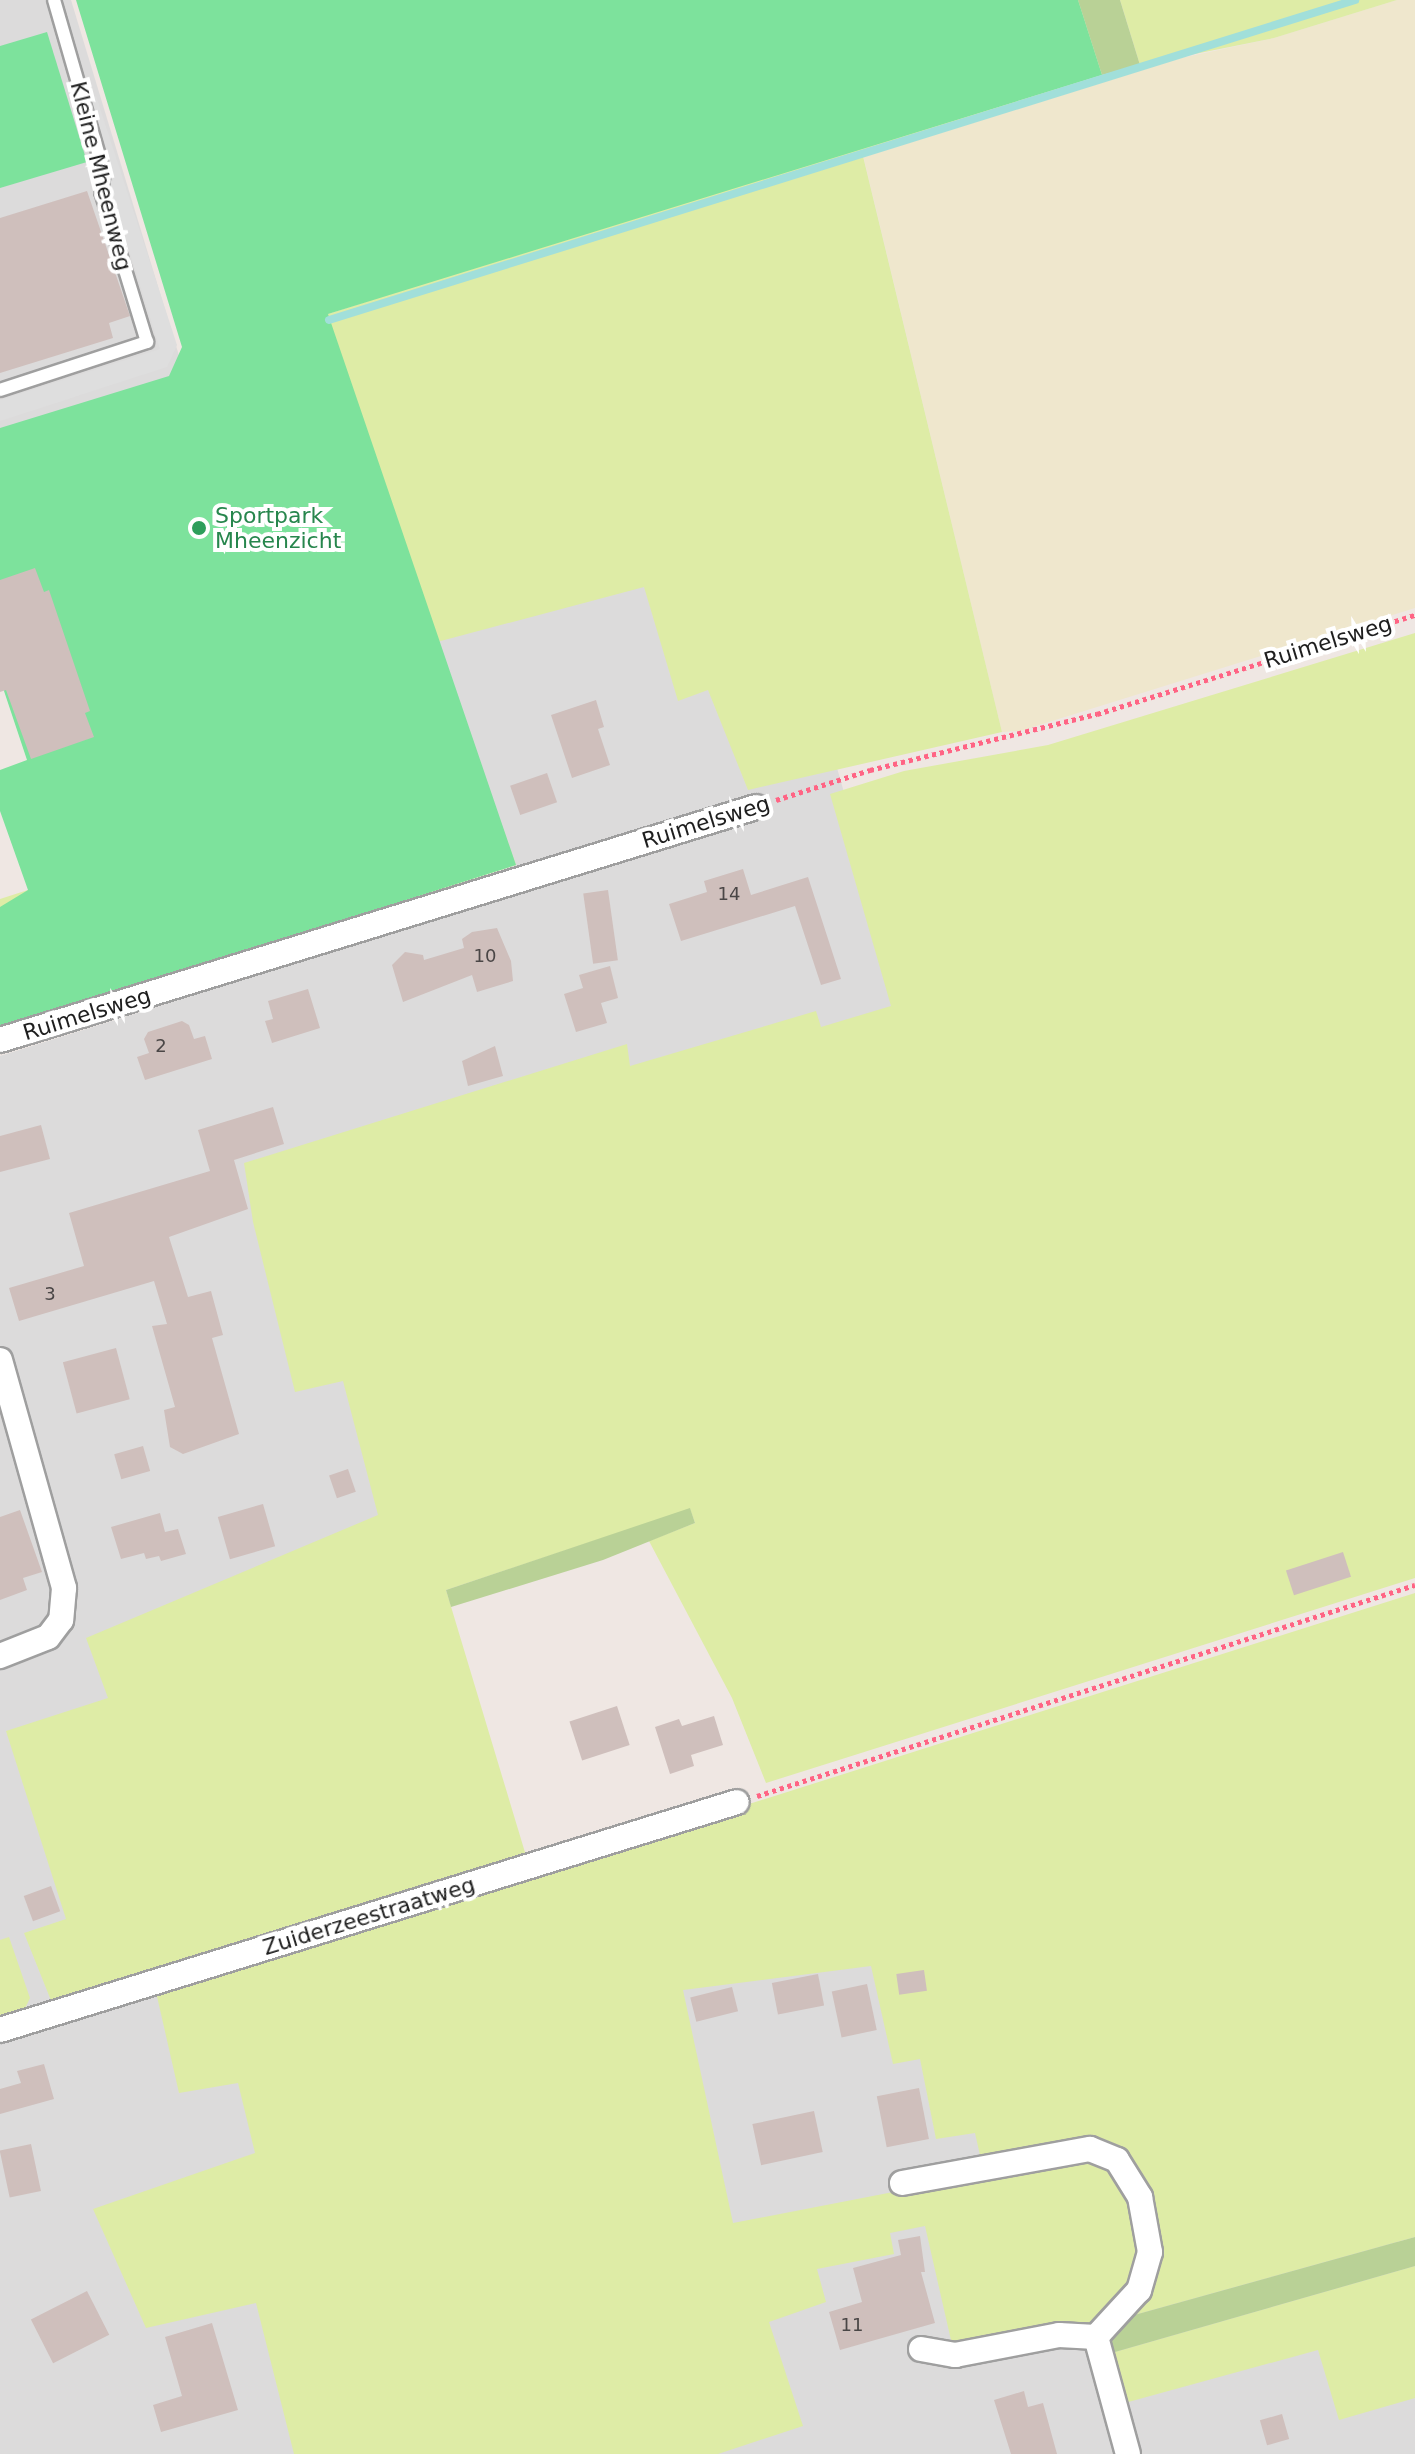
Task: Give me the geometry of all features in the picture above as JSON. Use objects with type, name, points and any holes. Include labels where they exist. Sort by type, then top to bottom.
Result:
[{"type":"street","name":"Ruimelsweg","points":[[0,1040],[756,807]]},
{"type":"street","points":[[0,1360],[64,1588],[61,1620],[48,1637],[0,1656]]},
{"type":"street","name":"Zuiderzeestraatweg","points":[[0,2030],[737,1802]]},
{"type":"street","points":[[902,2183],[1090,2149],[1117,2160],[1140,2197],[1150,2252],[1139,2290],[1096,2337]]},
{"type":"street","points":[[921,2349],[955,2355],[1059,2335],[1096,2337]]},
{"type":"street","points":[[1096,2337],[1128,2454]]},
{"type":"lane","name":"Kleine Mheenweg","points":[[0,390],[147,342],[101,192],[104,173],[54,0]]},
{"type":"path","name":"Ruimelsweg","points":[[756,807],[870,770],[1097,714],[1415,615]]},
{"type":"path","points":[[737,1802],[1415,1585]]},
{"type":"shaded area","points":[[0,0],[71,0],[184,372],[0,437]]},
{"type":"shaded area","points":[[1397,0],[1415,0],[1415,608],[1020,731],[1002,732],[862,151],[1102,75],[1274,38]]},
{"type":"shaded area","points":[[96,96],[177,345],[167,367],[0,421],[0,400],[160,349],[108,183],[113,181],[87,99]]},
{"type":"shaded area","points":[[680,571],[831,747],[912,1030],[387,1516],[117,1700],[153,1968],[249,2072],[307,2454],[0,2454],[0,1056],[511,896],[424,636]]},
{"type":"shaded area","points":[[1008,1919],[1415,2256],[1415,2454],[670,2454],[726,2231],[669,1970]]},
{"type":"green space","name":"Sportpark Mheenzicht","points":[[76,0],[1078,0],[1102,75],[328,314],[516,865],[0,1029],[0,907],[28,890],[0,811],[0,770],[27,760],[0,679],[0,428],[169,376],[182,347]]},
{"type":"green space","points":[[1078,0],[1102,75],[862,152],[1002,732],[748,790],[708,690],[678,701],[644,587],[437,642],[516,865],[0,1029],[0,899],[28,890],[328,314],[471,268]]},
{"type":"green space","points":[[1078,0],[1120,0],[1140,65],[1102,75]]},
{"type":"green space","points":[[1120,0],[1397,0],[1274,38],[1140,65]]},
{"type":"green space","points":[[47,32],[87,162],[0,188],[0,46]]},
{"type":"green space","points":[[1415,633],[1415,1578],[766,1783],[732,1698],[649,1541],[695,1523],[690,1509],[446,1590],[527,1859],[54,2008],[24,1933],[66,1919],[6,1731],[108,1698],[86,1638],[378,1515],[343,1381],[295,1392],[253,1222],[244,1163],[627,1044],[630,1066],[816,1011],[821,1027],[891,1006],[830,794],[904,771],[1048,745]]},
{"type":"green space","points":[[690,1508],[695,1523],[603,1560],[451,1607],[446,1590]]},
{"type":"green space","points":[[1415,1593],[1415,2237],[1120,2319],[1144,2293],[1156,2252],[1145,2195],[1131,2167],[1109,2148],[1090,2143],[982,2164],[975,2133],[936,2139],[920,2059],[893,2064],[871,1966],[683,1990],[733,2223],[1058,2160],[1089,2155],[1104,2159],[1129,2186],[1144,2252],[1134,2286],[1093,2329],[1059,2329],[953,2349],[925,2226],[890,2233],[894,2254],[817,2269],[826,2302],[769,2322],[803,2426],[718,2454],[294,2454],[256,2303],[146,2328],[93,2209],[255,2153],[238,2083],[179,2093],[156,1992]]},
{"type":"green space","points":[[9,1937],[30,1998],[19,2021],[0,2025],[0,1940]]},
{"type":"green space","points":[[1415,2237],[1415,2266],[1108,2354],[1106,2339],[1120,2319]]},
{"type":"green space","points":[[1415,2266],[1415,2398],[1339,2420],[1318,2350],[1121,2404],[1108,2354]]},
{"type":"building","points":[[87,191],[130,316],[109,323],[113,338],[0,373],[0,218]]},
{"type":"building","points":[[35,568],[44,592],[49,590],[90,711],[85,713],[94,737],[31,759],[6,690],[0,692],[0,580]]},
{"type":"building","points":[[596,700],[604,727],[598,729],[610,765],[572,778],[551,715]]},
{"type":"building","points":[[547,773],[557,802],[520,815],[510,786]]},
{"type":"building","points":[[743,869],[751,895],[808,877],[841,979],[821,985],[795,906],[681,941],[669,904],[707,892],[704,881]]},
{"type":"building","points":[[608,890],[618,960],[593,964],[583,893]]},
{"type":"building","points":[[497,928],[511,961],[513,981],[477,992],[472,975],[403,1002],[392,965],[405,952],[423,955],[424,960],[464,948],[462,939],[472,932]]},
{"type":"building","points":[[610,966],[618,998],[601,1003],[607,1023],[576,1032],[564,994],[583,988],[579,975]]},
{"type":"building","points":[[308,989],[320,1028],[272,1043],[265,1021],[273,1019],[268,1001]]},
{"type":"building","points":[[182,1021],[189,1025],[194,1039],[205,1036],[212,1059],[145,1080],[137,1057],[149,1053],[144,1039],[148,1032]]},
{"type":"building","points":[[495,1046],[503,1076],[468,1086],[462,1061]]},
{"type":"building","points":[[273,1107],[284,1144],[234,1160],[248,1209],[169,1237],[188,1297],[211,1291],[223,1335],[212,1338],[239,1434],[183,1454],[170,1447],[164,1410],[175,1407],[152,1326],[167,1324],[154,1281],[19,1321],[9,1288],[84,1266],[69,1213],[210,1171],[198,1130]]},
{"type":"building","points":[[41,1125],[50,1159],[0,1172],[0,1136]]},
{"type":"building","points":[[116,1348],[130,1399],[77,1413],[63,1362]]},
{"type":"building","points":[[143,1446],[150,1471],[121,1479],[114,1454]]},
{"type":"building","points":[[348,1469],[356,1492],[337,1498],[329,1476]]},
{"type":"building","points":[[263,1504],[275,1546],[230,1559],[218,1517]]},
{"type":"building","points":[[20,1510],[42,1572],[23,1578],[27,1590],[0,1600],[0,1517]]},
{"type":"building","points":[[160,1513],[165,1532],[178,1529],[186,1554],[161,1561],[159,1556],[146,1559],[144,1553],[121,1559],[111,1527]]},
{"type":"building","points":[[1343,1552],[1351,1577],[1294,1595],[1286,1571]]},
{"type":"building","points":[[617,1706],[630,1745],[582,1760],[569,1721]]},
{"type":"building","points":[[714,1716],[723,1745],[691,1755],[694,1766],[670,1774],[655,1727],[679,1719],[682,1726]]},
{"type":"building","points":[[51,1886],[60,1911],[33,1921],[24,1896]]},
{"type":"building","points":[[924,1970],[927,1991],[899,1995],[896,1974]]},
{"type":"building","points":[[818,1974],[824,2005],[778,2014],[772,1983]]},
{"type":"building","points":[[867,1984],[877,2030],[842,2037],[832,1991]]},
{"type":"building","points":[[732,1987],[738,2011],[696,2022],[690,1997]]},
{"type":"building","points":[[44,2064],[54,2099],[0,2114],[0,2089],[21,2083],[17,2071]]},
{"type":"building","points":[[919,2088],[929,2139],[887,2147],[877,2096]]},
{"type":"building","points":[[814,2111],[823,2152],[761,2165],[752,2124]]},
{"type":"building","points":[[31,2144],[41,2191],[10,2198],[0,2151]]},
{"type":"building","points":[[920,2236],[925,2272],[921,2272],[935,2323],[840,2350],[829,2312],[862,2302],[853,2268],[901,2255],[898,2240]]},
{"type":"building","points":[[87,2291],[109,2335],[53,2363],[31,2320]]},
{"type":"building","points":[[212,2323],[238,2410],[161,2432],[153,2405],[182,2396],[165,2337]]},
{"type":"building","points":[[1024,2391],[1028,2407],[1043,2403],[1057,2454],[1011,2454],[994,2400]]},
{"type":"building","points":[[1282,2414],[1289,2439],[1267,2445],[1260,2420]]},
{"type":"waterway","points":[[329,320],[1355,0]]},
{"type":"place","name":"Sportpark Mheenzicht","points":[[199,528]]}]
